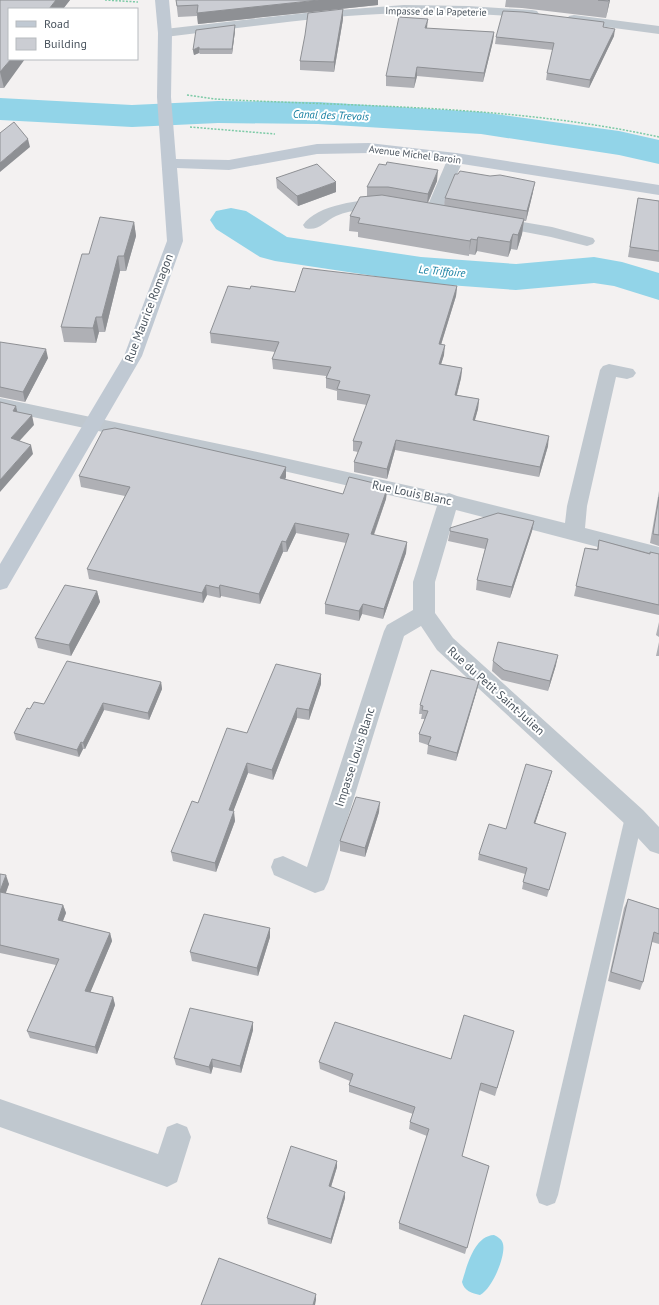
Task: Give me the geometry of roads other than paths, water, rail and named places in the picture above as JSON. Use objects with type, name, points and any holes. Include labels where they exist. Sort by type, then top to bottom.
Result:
[{"type":"street","name":"Rue Maurice Romagon","points":[[0,582],[133,356],[175,241],[164,94],[165,32],[162,0]]},
{"type":"street","name":"Impasse de la Papeterie","points":[[165,32],[343,13],[405,9],[464,10],[544,16]]},
{"type":"street","points":[[560,17],[659,30]]},
{"type":"street","name":"Avenue Michel Baroin","points":[[169,164],[229,165],[317,149],[368,148],[456,158],[659,190]]},
{"type":"street","points":[[433,212],[456,158]]},
{"type":"street","points":[[311,225],[330,213],[356,205],[382,203],[396,205]]},
{"type":"street","points":[[478,219],[552,232],[587,241]]},
{"type":"street","points":[[574,531],[577,506],[609,370],[627,373]]},
{"type":"street","name":"Rue Louis Blanc","points":[[0,404],[449,500],[659,554]]},
{"type":"street","points":[[424,614],[424,582],[449,500]]},
{"type":"street","name":"Rue du Petit Saint-Julien","points":[[424,614],[445,644],[634,817],[659,844]]},
{"type":"street","name":"Impasse Louis Blanc","points":[[283,867],[315,882],[395,631],[424,614]]},
{"type":"street","points":[[0,1113],[167,1172],[177,1137]]},
{"type":"lane","points":[[547,1194],[634,817]]},
{"type":"water","points":[[494,1235],[501,1239],[503,1244],[502,1256],[497,1272],[485,1292],[480,1295],[466,1290],[462,1282],[472,1253],[481,1241]]},
{"type":"waterway","name":"Canal des Trevois","points":[[0,109],[132,116],[218,112],[318,113],[481,123],[619,143],[659,152]]},
{"type":"waterway","name":"Le Triffoire","points":[[231,220],[275,248],[421,270],[516,277],[594,270],[622,275],[659,287]]}]
